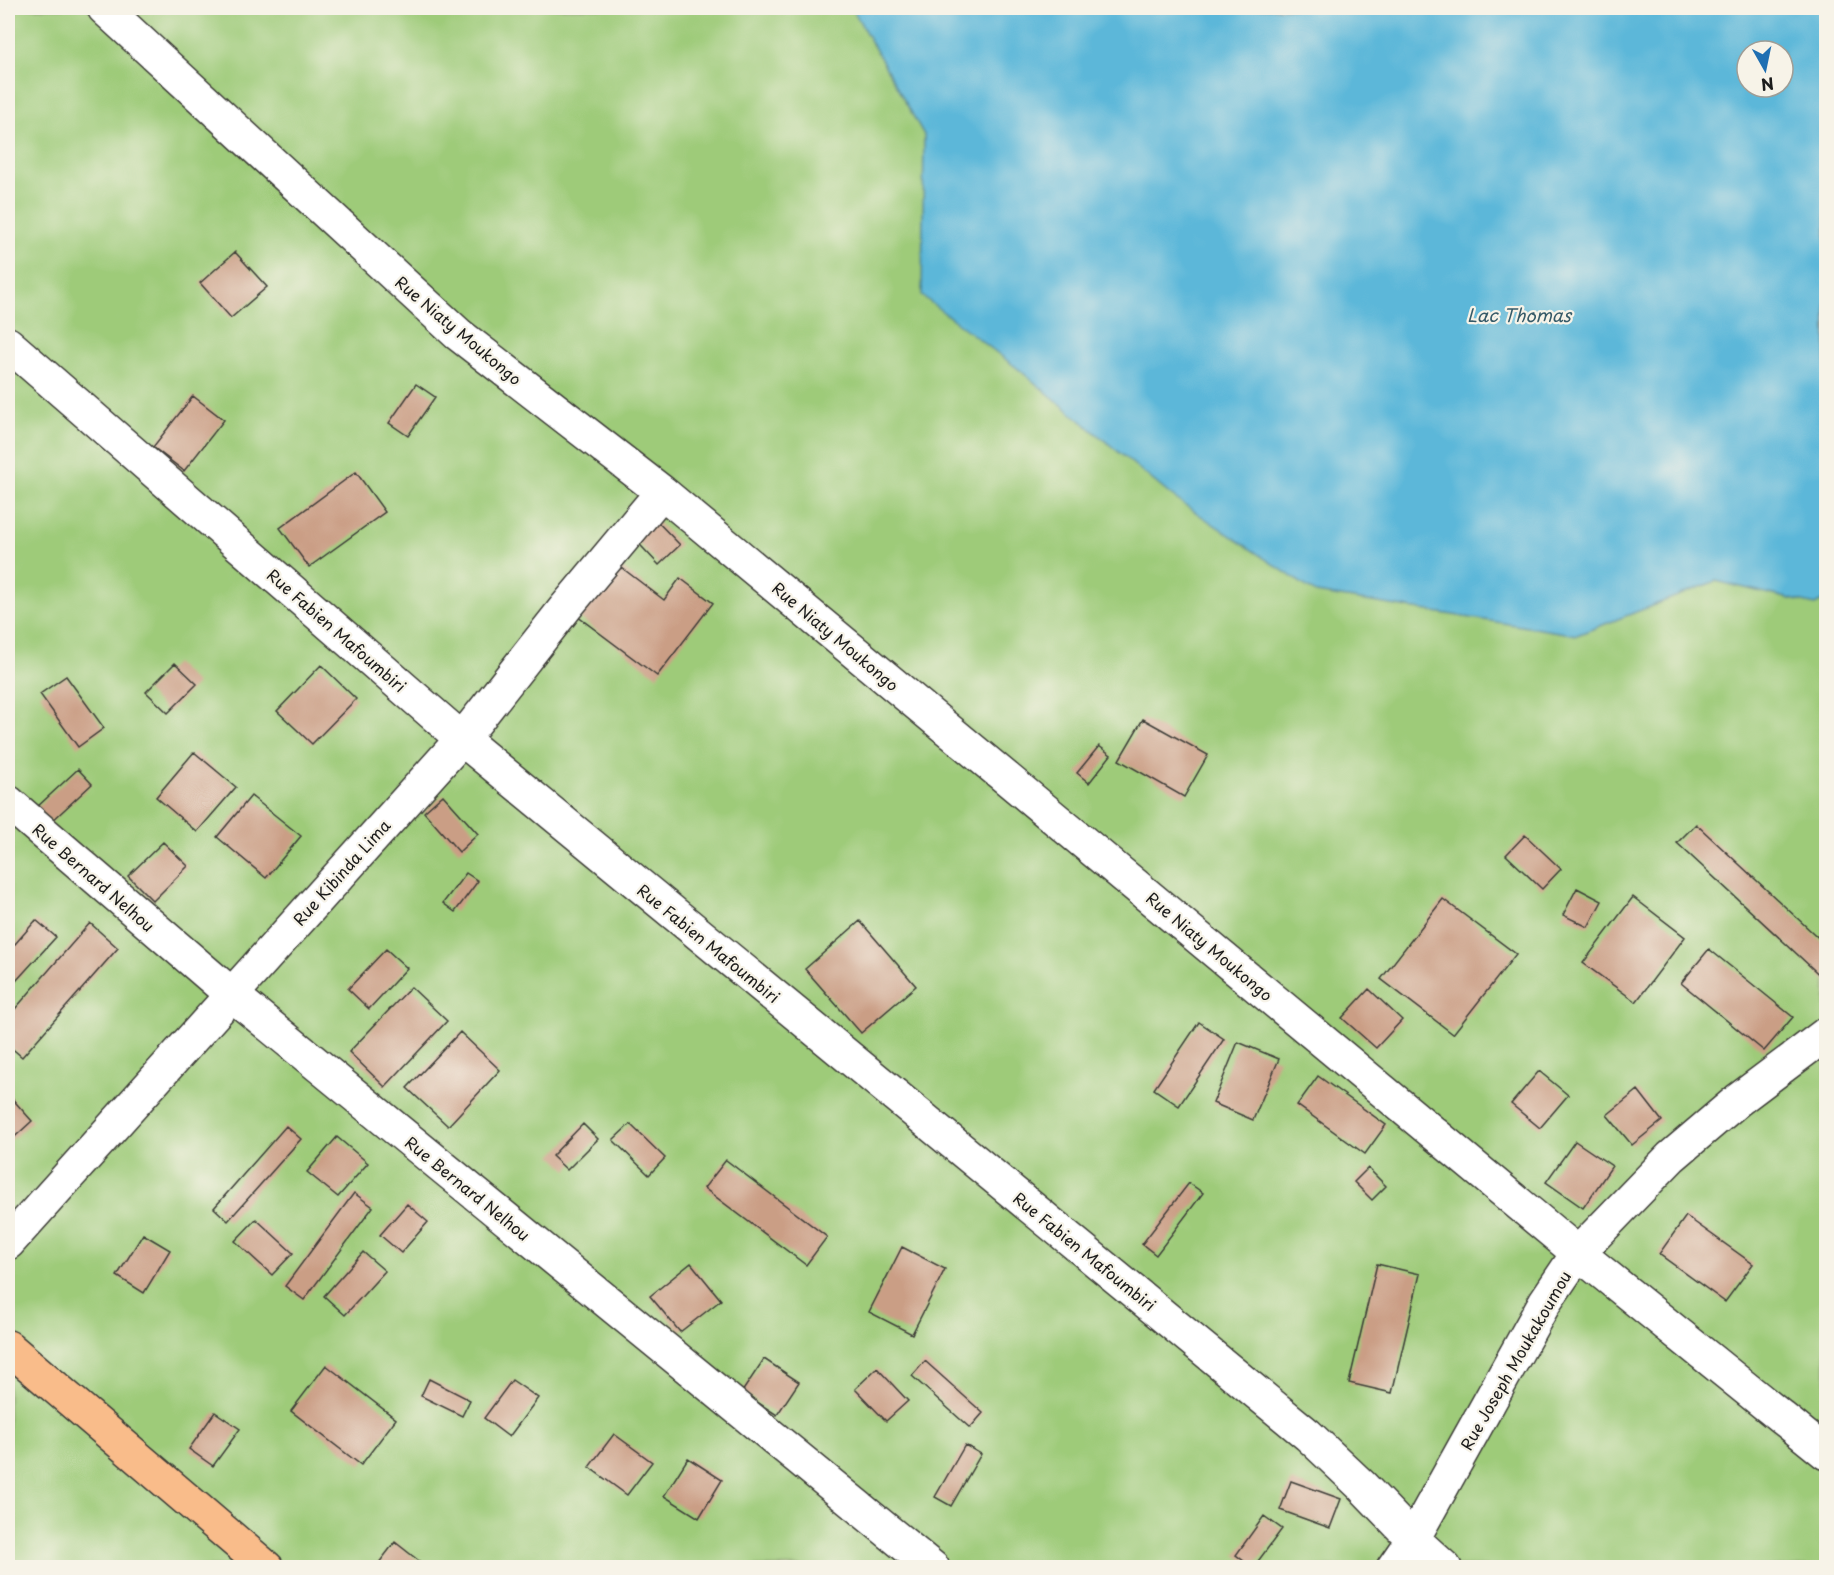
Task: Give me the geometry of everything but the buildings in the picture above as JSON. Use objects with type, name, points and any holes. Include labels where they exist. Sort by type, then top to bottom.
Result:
[{"type":"highway","points":[[8,1347],[267,1568]]},
{"type":"street","name":"Rue Niaty Moukongo","points":[[104,8],[458,334],[663,492],[1578,1253],[1827,1453]]},
{"type":"street","name":"Rue Fabien Mafoumbiri","points":[[8,344],[462,739],[1308,1435],[1445,1568]]},
{"type":"street","name":"Rue Kibinda Lima","points":[[8,1243],[462,739],[566,607],[663,492]]},
{"type":"street","name":"Rue Bernard Nelhou","points":[[8,802],[231,994],[933,1568]]},
{"type":"street","name":"Rue Joseph Moukakoumou","points":[[1393,1568],[1413,1539],[1545,1302],[1578,1253],[1671,1157],[1738,1100],[1827,1034]]},
{"type":"green space","points":[[8,8],[1826,8],[1826,1567],[8,1567]]},
{"type":"water","name":"Lac Thomas","points":[[852,8],[1826,8],[1826,599],[1815,605],[1716,581],[1577,635],[1316,593],[1173,497],[1017,368],[922,296],[924,135]]}]
